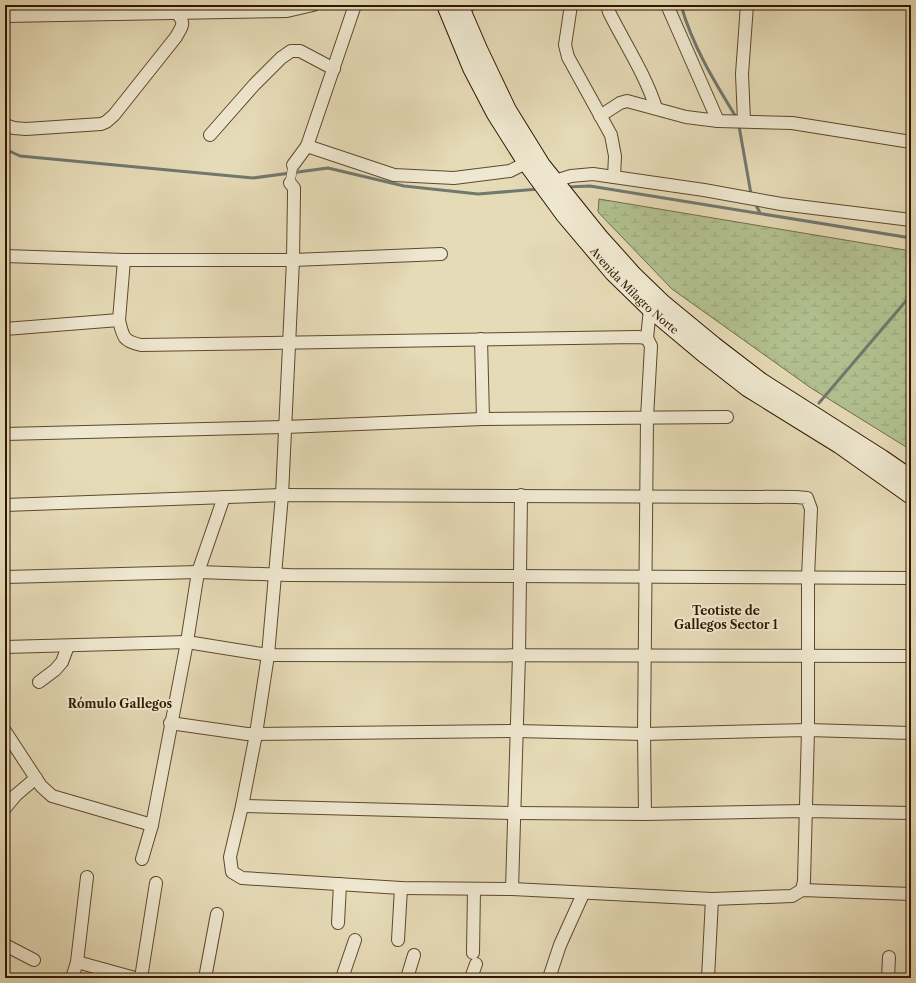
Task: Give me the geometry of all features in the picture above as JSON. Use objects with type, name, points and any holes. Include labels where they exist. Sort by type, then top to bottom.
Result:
[{"type":"main road","name":"Avenida Milagro Norte","points":[[445,5],[471,68],[495,114],[526,163],[564,215],[613,273],[650,309],[747,388],[839,445],[911,496]]},
{"type":"main road","name":"Avenida Milagro Norte","points":[[461,8],[508,110],[542,165],[599,236],[634,275],[663,303],[761,381],[911,478]]},
{"type":"street","points":[[10,12],[177,13],[288,11],[313,5]]},
{"type":"street","points":[[355,5],[307,146],[293,165],[290,183],[294,188],[293,260],[282,495],[268,655],[256,734],[230,857],[232,872],[242,878],[401,888],[512,889],[583,894],[712,899],[792,896],[802,890],[911,894]]},
{"type":"street","points":[[570,5],[564,45],[568,57],[611,135],[615,156],[614,177]]},
{"type":"street","points":[[606,5],[639,66],[650,89],[656,108]]},
{"type":"street","points":[[667,5],[718,121]]},
{"type":"street","points":[[744,121],[742,74],[747,5]]},
{"type":"street","points":[[5,126],[26,129],[101,124],[106,122],[114,115],[176,37],[182,26],[182,19],[177,13]]},
{"type":"street","points":[[210,135],[254,85],[281,58],[291,52],[300,51],[334,69]]},
{"type":"street","points":[[600,116],[620,103],[627,101],[686,117],[718,121],[792,123],[911,142]]},
{"type":"street","points":[[307,146],[394,175],[454,178],[510,171],[526,163]]},
{"type":"street","points":[[555,180],[571,176],[593,174],[704,190],[781,204],[911,220]]},
{"type":"street","points":[[5,256],[124,260],[293,260],[441,254]]},
{"type":"street","points":[[124,260],[119,320],[123,336],[129,342],[141,345],[481,339],[647,338]]},
{"type":"street","points":[[645,814],[644,734],[646,655],[647,418],[651,346],[647,338],[650,309]]},
{"type":"street","points":[[5,328],[119,320]]},
{"type":"street","points":[[481,339],[483,419]]},
{"type":"street","points":[[5,434],[285,427],[483,419],[727,417]]},
{"type":"street","points":[[5,505],[282,495],[807,498],[811,509],[808,577],[808,730],[804,881],[802,890]]},
{"type":"street","points":[[512,889],[519,655],[521,496]]},
{"type":"street","points":[[142,859],[152,825],[170,723],[187,642],[198,572],[224,497]]},
{"type":"street","points":[[5,577],[198,572],[275,575],[911,578]]},
{"type":"street","points":[[5,647],[187,642],[268,655],[911,656]]},
{"type":"street","points":[[39,682],[55,670],[62,662],[68,646]]},
{"type":"street","points":[[170,723],[246,734],[517,731],[644,734],[808,730],[911,733]]},
{"type":"street","points":[[5,731],[41,786],[52,796],[152,825]]},
{"type":"street","points":[[5,808],[16,795],[36,778]]},
{"type":"street","points":[[242,806],[514,813],[645,814],[806,810],[911,813]]},
{"type":"street","points":[[72,978],[77,962],[87,877]]},
{"type":"street","points":[[141,978],[156,883]]},
{"type":"street","points":[[338,922],[340,884]]},
{"type":"street","points":[[398,940],[401,888]]},
{"type":"street","points":[[471,978],[474,958],[474,889]]},
{"type":"street","points":[[549,978],[560,945],[583,894]]},
{"type":"street","points":[[708,978],[712,899]]},
{"type":"street","points":[[205,978],[217,914]]},
{"type":"street","points":[[342,978],[355,940]]},
{"type":"street","points":[[5,945],[34,960]]},
{"type":"street","points":[[407,978],[414,955]]},
{"type":"street","points":[[888,978],[889,957]]},
{"type":"street","points":[[77,962],[135,978]]},
{"type":"lane","points":[[461,8],[477,5]]},
{"type":"green space","points":[[599,199],[911,251],[911,450],[811,388],[672,289],[598,212]]},
{"type":"waterway","points":[[681,5],[697,49],[736,117]]},
{"type":"waterway","points":[[739,126],[751,194]]},
{"type":"waterway","points":[[5,149],[20,156],[253,178],[328,168],[404,186],[478,194],[539,189]]},
{"type":"waterway","points":[[567,187],[590,186],[911,238]]},
{"type":"waterway","points":[[756,205],[760,213]]},
{"type":"waterway","points":[[819,403],[911,295]]},
{"type":"district","name":"Teotiste de Gallegos Sector 1","points":[[726,618]]},
{"type":"district","name":"Rómulo Gallegos","points":[[120,704]]}]
